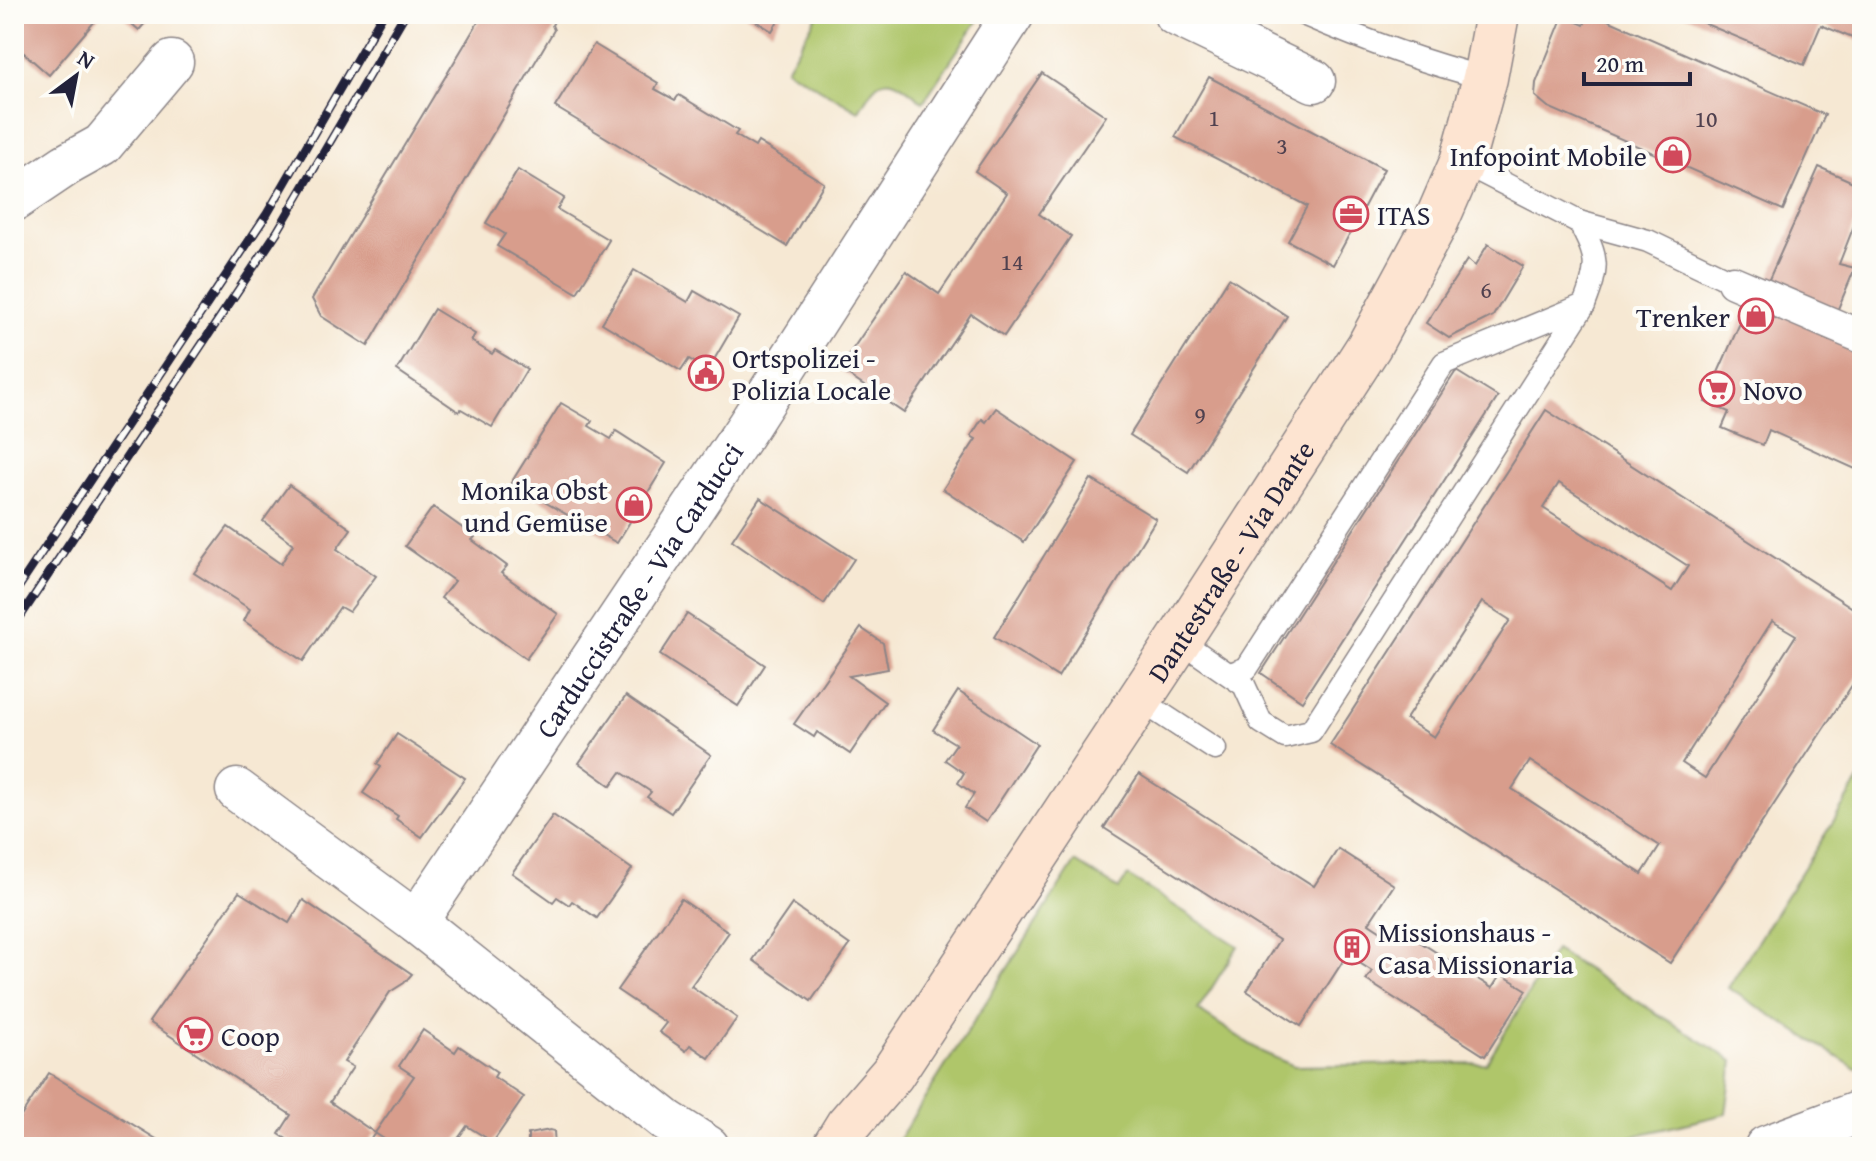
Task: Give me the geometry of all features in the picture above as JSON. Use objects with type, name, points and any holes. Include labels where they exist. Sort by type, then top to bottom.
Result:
[{"type":"main road","name":"Dantestraße - Via Dante","points":[[834,1147],[847,1126],[892,1074],[1140,700],[1369,346],[1436,222],[1462,162],[1485,78],[1497,14]]},
{"type":"main road","name":"Dantestraße - Via Dante","points":[[871,1147],[892,1074]]},
{"type":"street","name":"Carduccistraße - Via Carducci","points":[[416,922],[748,426],[1013,14]]},
{"type":"street","points":[[1175,14],[1314,81]]},
{"type":"street","points":[[14,200],[102,145],[172,62]]},
{"type":"street","points":[[1733,282],[1862,337]]},
{"type":"street","points":[[237,790],[416,922],[678,1134],[708,1147]]},
{"type":"street","points":[[1766,1147],[1862,1111]]},
{"type":"lane","points":[[1303,14],[1415,59],[1485,78]]},
{"type":"lane","points":[[1462,162],[1579,222],[1648,241],[1733,282]]},
{"type":"lane","points":[[1179,640],[1244,685],[1261,722],[1285,737],[1311,731],[1584,305],[1596,274],[1594,250],[1579,222]]},
{"type":"lane","points":[[1230,674],[1247,668],[1444,363],[1584,305]]},
{"type":"lane","points":[[1140,700],[1215,749]]},
{"type":"green space","points":[[818,14],[982,14],[923,102],[902,86],[886,81],[874,89],[859,111],[786,69]]},
{"type":"green space","points":[[1862,776],[1862,1067],[1855,1068],[1728,988]]},
{"type":"green space","points":[[1075,862],[1119,889],[1128,876],[1238,946],[1198,1010],[1262,1052],[1294,1066],[1486,1063],[1555,950],[1733,1061],[1726,1114],[1588,1147],[894,1147]]},
{"type":"building","points":[[14,14],[101,14],[49,75],[24,53],[14,64]]},
{"type":"building","points":[[120,14],[153,14],[139,30]]},
{"type":"building","points":[[483,14],[558,14],[552,25],[554,30],[368,346],[321,316],[312,299]]},
{"type":"building","points":[[744,14],[782,14],[772,31]]},
{"type":"building","points":[[1589,14],[1825,115],[1783,210],[1548,107],[1535,96],[1536,83],[1563,16],[1584,25]]},
{"type":"building","points":[[1682,14],[1862,14],[1862,42],[1821,25],[1804,65]]},
{"type":"building","points":[[594,44],[658,83],[655,89],[675,100],[679,95],[738,131],[735,135],[755,147],[758,142],[824,183],[787,246],[555,107]]},
{"type":"building","points":[[1042,73],[1106,116],[1039,214],[1071,236],[1004,336],[971,314],[904,413],[839,369],[906,271],[939,294],[1007,193],[975,171]]},
{"type":"building","points":[[1209,77],[1384,169],[1333,265],[1288,241],[1307,206],[1175,137]]},
{"type":"building","points":[[1819,167],[1862,186],[1862,205],[1839,264],[1855,268],[1835,316],[1766,286]]},
{"type":"building","points":[[518,170],[564,198],[557,209],[609,240],[577,293],[497,246],[505,234],[486,223]]},
{"type":"building","points":[[1488,244],[1523,266],[1493,316],[1449,338],[1426,323],[1467,260],[1475,266]]},
{"type":"building","points":[[634,270],[688,302],[694,291],[739,317],[708,370],[689,359],[681,371],[602,323]]},
{"type":"building","points":[[1229,278],[1287,316],[1188,472],[1130,435]]},
{"type":"building","points":[[1751,298],[1862,347],[1862,472],[1769,430],[1763,445],[1722,428],[1729,412],[1705,402]]},
{"type":"building","points":[[434,309],[475,334],[471,341],[492,354],[495,350],[527,369],[492,427],[461,409],[459,412],[397,370]]},
{"type":"building","points":[[1456,371],[1498,397],[1302,701],[1261,673]]},
{"type":"building","points":[[561,403],[592,421],[589,426],[611,439],[616,431],[666,463],[617,543],[511,483]]},
{"type":"building","points":[[996,408],[1077,462],[1024,542],[943,489],[976,439],[971,436],[982,419],[986,422]]},
{"type":"building","points":[[1546,410],[1862,614],[1862,670],[1670,963],[1330,745]],"holes":[[[1559,483],[1688,566],[1672,591],[1543,508]],[[1482,602],[1510,620],[1434,737],[1406,719]],[[1772,621],[1796,635],[1705,778],[1682,763]],[[1530,761],[1660,846],[1642,874],[1512,789]]]},
{"type":"building","points":[[1091,479],[1156,519],[1058,677],[994,637]]},
{"type":"building","points":[[289,485],[351,529],[337,549],[376,576],[349,612],[340,607],[303,661],[244,621],[250,609],[194,573],[228,527],[281,564],[293,544],[263,521]]},
{"type":"building","points":[[760,498],[854,559],[824,604],[732,540]]},
{"type":"building","points":[[433,507],[475,537],[472,540],[507,566],[501,573],[558,614],[526,659],[441,598],[454,581],[405,546]]},
{"type":"building","points":[[687,614],[765,665],[738,706],[660,655]]},
{"type":"building","points":[[861,628],[883,643],[888,669],[849,676],[885,702],[850,754],[817,732],[814,737],[794,724]]},
{"type":"building","points":[[958,691],[1037,744],[986,822],[965,808],[974,794],[958,783],[964,773],[945,760],[956,744],[933,730]]},
{"type":"building","points":[[626,696],[711,755],[671,813],[647,797],[651,792],[621,772],[611,786],[579,763]]},
{"type":"building","points":[[397,734],[465,778],[422,837],[396,819],[398,816],[363,793],[381,767],[377,764]]},
{"type":"building","name":"Missionshaus - Casa Missionaria","points":[[1139,774],[1314,886],[1338,849],[1394,885],[1369,923],[1392,938],[1398,928],[1492,988],[1501,974],[1527,990],[1485,1056],[1366,980],[1372,971],[1347,955],[1301,1026],[1247,991],[1279,940],[1104,828]]},
{"type":"building","points":[[553,815],[632,869],[597,918],[572,901],[569,905],[557,897],[553,902],[512,873]]},
{"type":"building","points":[[239,892],[289,923],[303,900],[412,974],[390,992],[344,1062],[353,1067],[330,1102],[375,1133],[365,1147],[288,1147],[291,1142],[279,1134],[291,1115],[149,1022]]},
{"type":"building","points":[[1862,892],[1862,910],[1853,901]]},
{"type":"building","points":[[681,899],[729,932],[691,986],[737,1018],[709,1058],[690,1045],[686,1051],[659,1032],[666,1023],[617,990]]},
{"type":"building","points":[[792,904],[850,945],[811,1001],[753,960]]},
{"type":"building","points":[[423,1030],[455,1052],[459,1046],[497,1072],[494,1077],[524,1097],[493,1142],[467,1126],[452,1147],[396,1147],[375,1133],[414,1076],[399,1066]]},
{"type":"building","points":[[49,1073],[167,1147],[14,1147],[14,1127]]},
{"type":"building","points":[[554,1131],[555,1147],[528,1147],[528,1134]]},
{"type":"building","points":[[586,1141],[588,1147],[557,1147],[557,1145]]},
{"type":"railway","points":[[14,594],[267,214],[383,14]]},
{"type":"railway","points":[[14,626],[277,232],[405,14]]},
{"type":"place","name":"Infopoint Mobile","points":[[1673,155]]},
{"type":"place","name":"ITAS","points":[[1351,214]]},
{"type":"place","name":"Trenker","points":[[1756,316]]},
{"type":"place","name":"Ortspolizei - Polizia Locale","points":[[706,373]]},
{"type":"place","name":"Novo","points":[[1717,389]]},
{"type":"place","name":"Monika Obst und Gemüse","points":[[634,505]]},
{"type":"place","name":"Missionshaus - Casa Missionaria","points":[[1352,947]]},
{"type":"place","name":"Coop","points":[[195,1035]]}]
